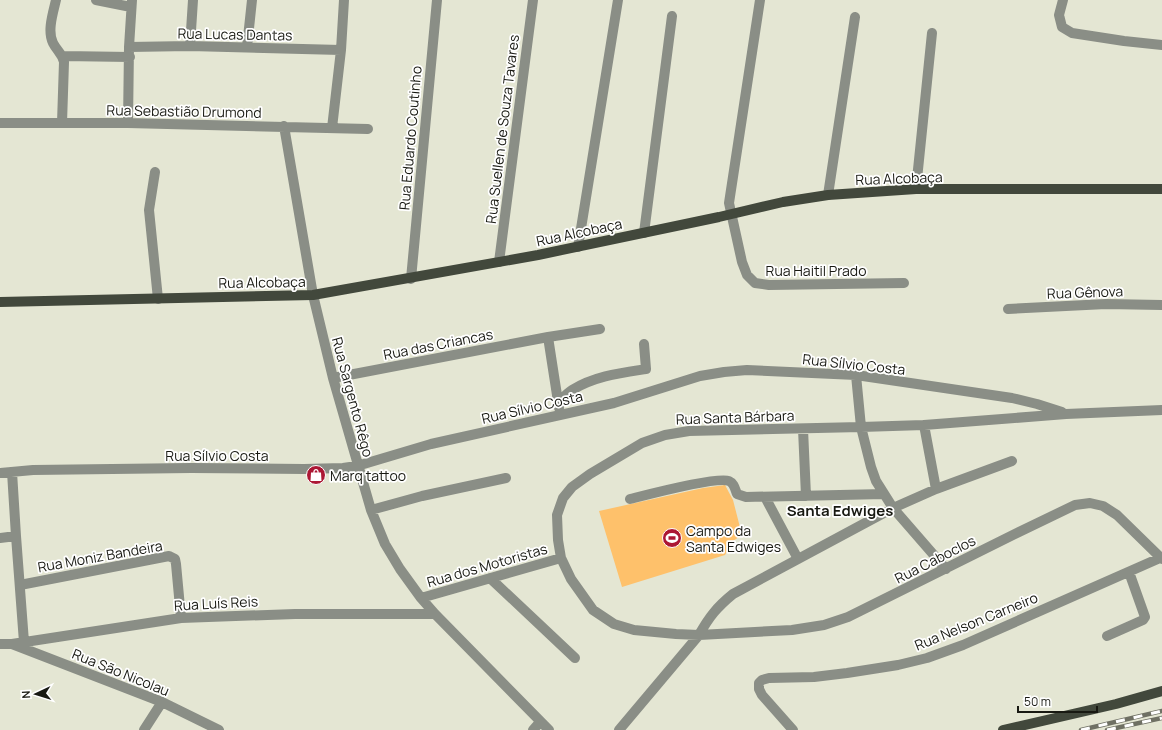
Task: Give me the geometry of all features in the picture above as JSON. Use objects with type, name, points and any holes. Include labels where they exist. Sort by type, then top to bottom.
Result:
[{"type":"main road","name":"Rua Alcobaça","points":[[0,302],[313,295],[411,279],[578,247],[783,202],[828,195],[916,189],[1162,189]]},
{"type":"main road","points":[[1003,730],[1116,704],[1162,691]]},
{"type":"street","points":[[56,0],[52,18],[51,35],[52,42],[63,56],[65,76],[62,94],[62,123]]},
{"type":"street","points":[[96,0],[131,4],[128,123]]},
{"type":"street","points":[[190,46],[194,0]]},
{"type":"street","points":[[247,47],[252,0]]},
{"type":"street","points":[[332,128],[341,50],[344,0]]},
{"type":"street","name":"Rua Eduardo Coutinho","points":[[411,279],[437,0]]},
{"type":"street","name":"Rua Suellen de Souza Tavares","points":[[499,262],[533,0]]},
{"type":"street","points":[[578,247],[618,0]]},
{"type":"street","points":[[732,214],[729,203],[760,0]]},
{"type":"street","points":[[1063,0],[1059,15],[1062,27],[1072,33],[1162,45]]},
{"type":"street","points":[[644,233],[672,16]]},
{"type":"street","points":[[828,195],[855,17]]},
{"type":"street","points":[[916,189],[932,33]]},
{"type":"street","name":"Rua Lucas Dantas","points":[[63,56],[190,46],[341,50]]},
{"type":"street","name":"Rua Sebastião Drumond","points":[[0,123],[128,123],[368,129]]},
{"type":"street","name":"Rua Sargento Rêgo","points":[[284,126],[313,295],[333,378],[357,466],[371,510],[385,544],[400,569],[421,598],[435,614],[549,730]]},
{"type":"street","points":[[155,172],[149,210],[158,299]]},
{"type":"street","name":"Rua Haitil Prado","points":[[732,214],[742,262],[747,275],[755,283],[769,285],[904,283]]},
{"type":"street","name":"Rua Gênova","points":[[1008,309],[1106,304],[1162,305]]},
{"type":"street","name":"Rua das Criancas","points":[[333,378],[548,337],[600,329]]},
{"type":"street","points":[[548,337],[560,415]]},
{"type":"street","points":[[558,403],[570,391],[609,374],[646,369],[644,344]]},
{"type":"street","name":"Rua Sílvio Costa","points":[[0,473],[191,468],[343,468],[357,466],[431,444],[614,403],[700,376],[747,370],[856,375],[1012,398],[1038,404],[1066,414]]},
{"type":"street","points":[[856,375],[861,428],[876,481],[893,508],[946,569]]},
{"type":"street","name":"Rua Santa Bárbara","points":[[699,635],[634,630],[614,624],[593,610],[571,579],[561,558],[558,540],[557,515],[563,498],[572,487],[590,474],[642,443],[665,435],[689,431],[861,428],[924,425],[1066,414],[1162,410]]},
{"type":"street","points":[[924,425],[936,489]]},
{"type":"street","points":[[803,429],[806,496]]},
{"type":"street","points":[[619,730],[699,635],[708,618],[719,605],[734,594],[893,508],[936,489],[1012,461]]},
{"type":"street","points":[[12,472],[24,642]]},
{"type":"street","points":[[371,510],[422,496],[506,478]]},
{"type":"street","points":[[630,499],[720,480],[730,481],[733,484],[737,494],[741,496],[765,497],[884,494]]},
{"type":"street","points":[[765,497],[798,559]]},
{"type":"street","name":"Rua Caboclos","points":[[699,635],[792,630],[824,625],[848,617],[1075,505],[1090,503],[1103,506],[1116,515],[1162,558]]},
{"type":"street","points":[[0,538],[16,536]]},
{"type":"street","name":"Rua Moniz Bandeira","points":[[20,585],[169,556],[174,559],[176,564],[181,618]]},
{"type":"street","name":"Rua dos Motoristas","points":[[421,598],[561,558]]},
{"type":"street","name":"Rua Nelson Carneiro","points":[[793,730],[758,689],[759,683],[762,680],[769,678],[814,677],[847,673],[898,665],[928,658],[970,642],[1162,558]]},
{"type":"street","points":[[1107,636],[1144,620],[1145,617],[1129,572]]},
{"type":"street","points":[[490,578],[575,658]]},
{"type":"street","name":"Rua Luís Reis","points":[[0,644],[12,644],[181,618],[295,614],[435,614]]},
{"type":"street","name":"Rua São Nicolau","points":[[12,644],[162,702],[219,730]]},
{"type":"street","points":[[144,730],[162,702]]},
{"type":"street","points":[[533,730],[540,722]]},
{"type":"shaded area","name":"Campo da Santa Edwiges","points":[[725,485],[733,500],[742,535],[733,541],[725,555],[622,587],[599,511],[703,488]]},
{"type":"railway","points":[[1081,730],[1162,711]]},
{"type":"railway","points":[[1107,730],[1162,718]]},
{"type":"place","name":"Marq tattoo","points":[[316,475]]},
{"type":"place","name":"Campo da Santa Edwiges","points":[[672,538]]},
{"type":"district","name":"Santa Edwiges","points":[[840,510]]}]
